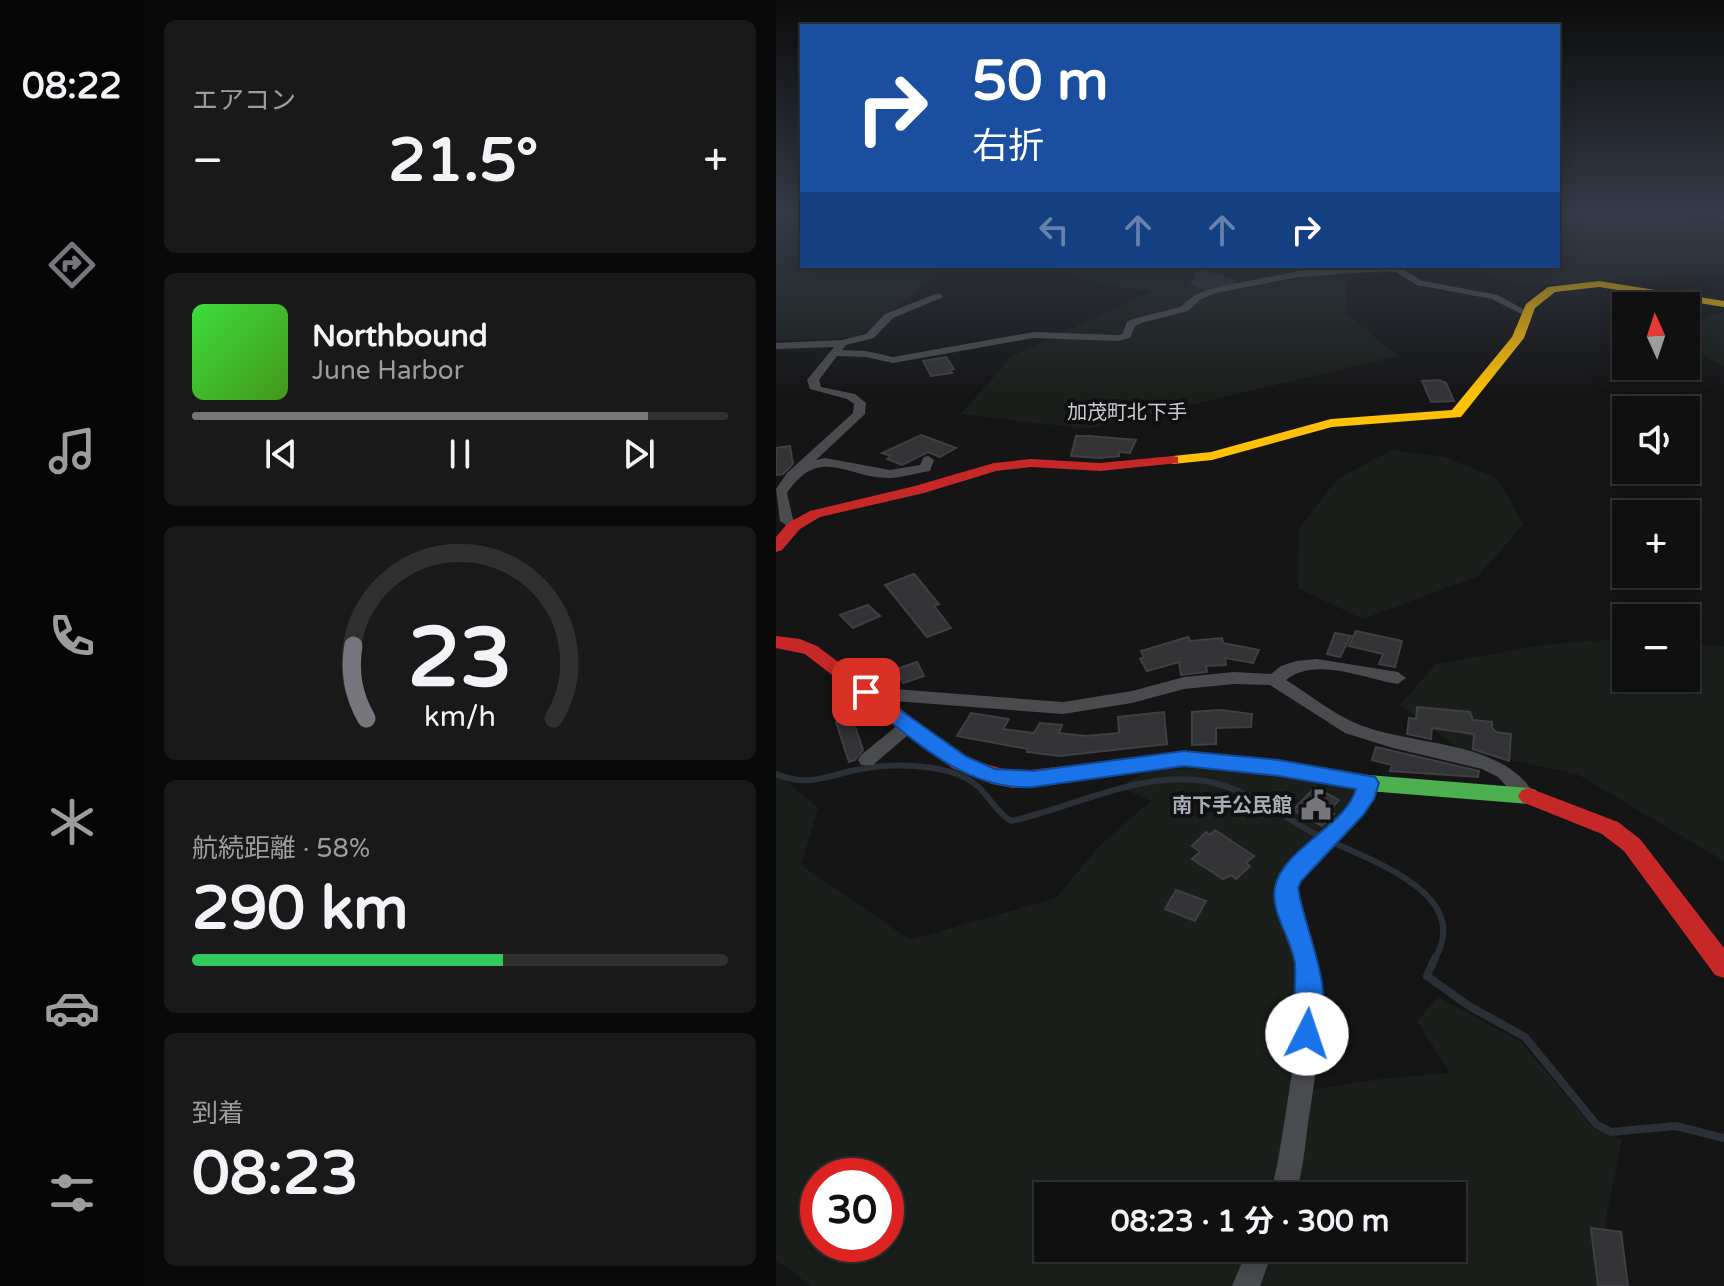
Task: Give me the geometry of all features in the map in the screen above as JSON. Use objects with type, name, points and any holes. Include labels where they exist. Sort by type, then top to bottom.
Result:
[{"type":"street","points":[[776,346],[838,348],[893,360],[1034,335],[1117,338],[1126,336],[1131,324],[1137,321],[1184,309],[1198,297],[1213,291],[1296,275]]},
{"type":"street","points":[[1407,275],[1420,283],[1484,294],[1525,313]]},
{"type":"street","points":[[776,547],[794,526],[815,514],[919,490],[994,467],[1031,463],[1100,467],[1183,459],[1226,453],[1331,423],[1456,414],[1518,338],[1525,313],[1552,289],[1585,284],[1724,304]]},
{"type":"street","points":[[794,526],[787,521],[780,493],[800,468],[859,414],[860,403],[851,396],[816,389],[813,380],[838,348],[870,336],[889,316],[938,296]]},
{"type":"street","points":[[838,348],[889,338]]},
{"type":"street","points":[[800,468],[825,462],[864,471],[911,472],[925,468],[928,460]]},
{"type":"street","points":[[776,642],[800,645],[811,650],[959,763],[992,776],[1013,780],[1184,759],[1279,768],[1368,783],[1525,794],[1610,828],[1632,845],[1724,967]]},
{"type":"street","points":[[1274,680],[1284,670],[1302,663],[1328,665],[1374,677],[1398,678]]},
{"type":"street","points":[[866,692],[1063,708],[1132,697],[1184,683],[1234,678],[1274,680],[1351,729],[1393,742],[1487,763],[1504,772],[1525,794]]},
{"type":"street","points":[[867,760],[910,724]]},
{"type":"street","points":[[1285,1182],[1302,1088],[1309,1006],[1307,961],[1291,915],[1286,888],[1292,875],[1364,799],[1368,783]]},
{"type":"street","points":[[1246,1286],[1255,1262]]},
{"type":"shaded area","points":[[776,275],[937,275],[858,337],[776,341]]},
{"type":"shaded area","points":[[1068,275],[1384,275],[1346,281],[1346,313],[1398,356],[1089,429],[961,414],[1012,356],[1150,292]]},
{"type":"shaded area","points":[[1195,275],[1221,275],[1235,280],[1235,286],[1206,291],[1188,283],[1196,278]]},
{"type":"shaded area","points":[[1487,275],[1693,275],[1524,286]]},
{"type":"shaded area","points":[[1724,312],[1724,366],[1700,350],[1700,324],[1707,316]]},
{"type":"shaded area","points":[[1392,450],[1444,457],[1498,479],[1523,525],[1478,576],[1363,619],[1298,588],[1299,529],[1337,479]]},
{"type":"shaded area","points":[[1612,639],[1612,692],[1700,692],[1700,644],[1724,646],[1724,861],[1577,774],[1461,750],[1400,705],[1436,664],[1543,645]]},
{"type":"shaded area","points":[[1220,768],[1354,789],[1358,795],[1286,873],[1302,980],[1294,1087],[1276,1182],[1034,1182],[1034,1262],[1246,1262],[1236,1286],[811,1286],[776,1260],[776,772],[818,808],[801,865],[910,940],[1056,898],[1099,846],[1151,801],[1120,787],[1151,769]]},
{"type":"shaded area","points":[[1438,997],[1521,1042],[1593,1128],[1622,1140],[1605,1222],[1622,1286],[1256,1286],[1265,1262],[1466,1262],[1466,1182],[1293,1182],[1309,1090],[1388,1078],[1450,1073],[1417,1021]]},
{"type":"building","points":[[946,357],[954,369],[950,370],[952,373],[931,376],[923,361]]},
{"type":"building","points":[[1439,380],[1446,383],[1454,401],[1431,402],[1422,381]]},
{"type":"building","points":[[921,435],[956,448],[940,457],[928,452],[902,465],[887,459],[891,456],[882,453]]},
{"type":"building","points":[[1076,436],[1136,440],[1130,453],[1119,452],[1119,456],[1071,456]]},
{"type":"building","points":[[790,446],[793,464],[783,474],[776,475],[776,448]]},
{"type":"building","points":[[914,574],[939,604],[934,606],[951,628],[927,637],[885,585]]},
{"type":"building","points":[[868,605],[880,616],[853,628],[840,615]]},
{"type":"building","points":[[1356,631],[1402,641],[1395,667],[1379,664],[1383,654],[1349,646]]},
{"type":"building","points":[[1335,633],[1351,636],[1340,657],[1327,654]]},
{"type":"building","points":[[1188,637],[1190,641],[1222,638],[1223,643],[1259,650],[1253,663],[1225,658],[1226,665],[1206,666],[1207,672],[1181,675],[1179,662],[1147,671],[1140,659],[1144,657],[1141,651]]},
{"type":"building","points":[[917,662],[924,676],[903,683],[896,669]]},
{"type":"building","points":[[1417,707],[1470,712],[1473,720],[1492,722],[1496,732],[1511,734],[1509,761],[1473,749],[1474,734],[1432,728],[1431,739],[1407,734],[1409,718],[1416,719]]},
{"type":"building","points":[[1220,710],[1252,714],[1251,727],[1216,728],[1216,744],[1192,745],[1192,712]]},
{"type":"building","points":[[1164,712],[1167,744],[1059,756],[957,736],[971,713],[1009,719],[1003,729],[1034,733],[1040,723],[1062,725],[1059,733],[1086,736],[1119,733],[1118,717]]},
{"type":"building","points":[[852,717],[863,750],[849,762],[836,722]]},
{"type":"building","points":[[1376,747],[1479,771],[1478,777],[1390,771],[1392,765],[1372,760]]},
{"type":"building","name":"南下手公民館","points":[[1315,787],[1339,800],[1329,811],[1334,814],[1322,826],[1293,810]]},
{"type":"building","points":[[1215,830],[1254,856],[1246,863],[1250,866],[1236,879],[1231,875],[1223,879],[1192,859],[1200,852],[1192,846],[1206,832],[1210,835]]},
{"type":"building","points":[[1176,890],[1206,901],[1195,921],[1165,909]]},
{"type":"building","points":[[1591,1228],[1621,1232],[1628,1286],[1598,1286]]},
{"type":"waterway","points":[[776,774],[809,780],[886,766],[942,770],[973,782],[1011,821],[1137,784],[1189,779],[1214,783],[1242,793],[1323,838]]},
{"type":"waterway","points":[[1332,842],[1394,871],[1431,900],[1441,917],[1443,937],[1434,960]]},
{"type":"waterway","points":[[1435,958],[1427,976],[1469,1006],[1525,1037],[1596,1124],[1611,1132],[1676,1126],[1724,1138]]},
{"type":"traffic: fast","points":[[1160,762],[1184,759],[1279,768],[1368,783],[1529,796]]},
{"type":"traffic: slow","points":[[1173,460],[1212,456],[1331,423],[1456,414],[1518,338],[1530,306],[1552,289],[1599,284],[1724,304]]},
{"type":"traffic: jam","points":[[776,547],[794,526],[815,514],[919,490],[994,467],[1031,463],[1100,467],[1173,460]]},
{"type":"traffic: jam","points":[[776,642],[800,645],[811,650],[959,763],[992,776],[1013,780],[1033,779],[1160,762]]},
{"type":"traffic: jam","points":[[1529,796],[1610,828],[1632,845],[1724,967]]},
{"type":"place","name":"南下手公民館","points":[[1316,805]]},
{"type":"district","name":"加茂町北下手","points":[[1127,412]]},
{"type":"route","points":[[866,692],[959,763],[992,776],[1013,780],[1184,759],[1279,768],[1368,783],[1364,799],[1356,810],[1292,875],[1286,888],[1291,915],[1307,961],[1307,1034]]}]
